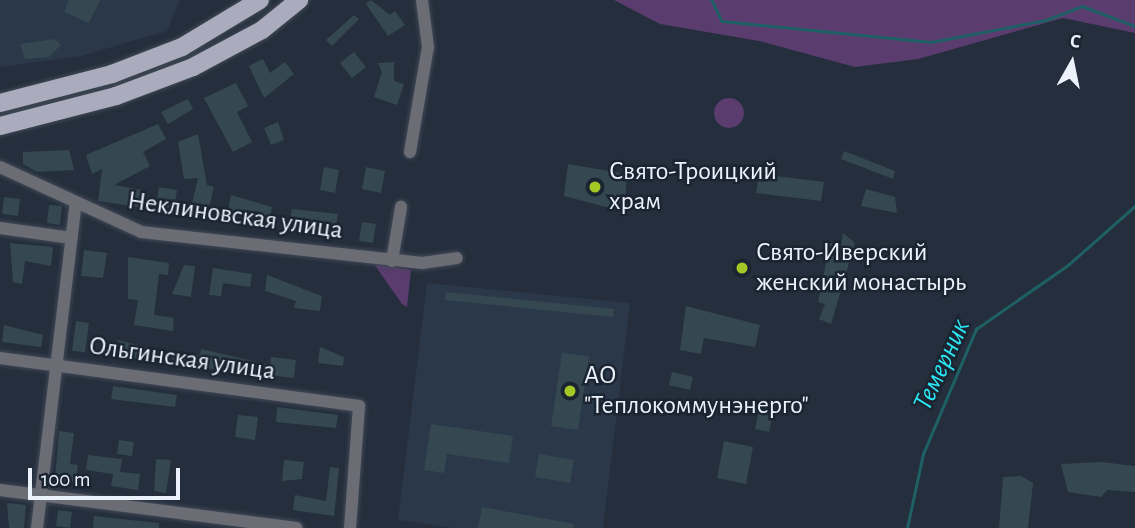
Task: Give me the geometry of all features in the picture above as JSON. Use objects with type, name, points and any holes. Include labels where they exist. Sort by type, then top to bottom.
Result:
[{"type":"main road","points":[[0,103],[112,74],[182,47],[260,0]]},
{"type":"main road","points":[[0,126],[116,96],[193,67],[262,30],[299,0]]},
{"type":"street","points":[[410,152],[428,47],[422,0]]},
{"type":"street","name":"Неклиновская улица","points":[[0,167],[75,207],[141,232],[392,261],[435,264],[457,258]]},
{"type":"street","points":[[37,528],[75,207]]},
{"type":"street","points":[[392,261],[401,207]]},
{"type":"street","points":[[0,228],[71,238]]},
{"type":"street","name":"Ольгинская улица","points":[[0,358],[359,406],[350,528]]},
{"type":"street","points":[[0,490],[297,528]]},
{"type":"shaded area","points":[[0,0],[180,0],[167,31],[81,56],[0,67]]},
{"type":"shaded area","points":[[614,0],[1135,0],[1135,33],[1063,18],[918,59],[855,67],[759,41],[660,24]]},
{"type":"shaded area","points":[[729,98],[740,102],[744,113],[740,124],[729,128],[718,124],[714,113],[718,102]]},
{"type":"shaded area","points":[[374,264],[411,270],[407,307],[402,304]]},
{"type":"shaded area","points":[[427,283],[630,303],[603,528],[453,528],[398,520]]},
{"type":"building","points":[[69,0],[100,0],[89,23],[64,12]]},
{"type":"building","points":[[371,0],[390,15],[395,11],[405,25],[388,36],[366,4]]},
{"type":"building","points":[[354,15],[359,19],[332,46],[326,40]]},
{"type":"building","points":[[55,39],[61,45],[49,57],[25,59],[20,44]]},
{"type":"building","points":[[354,52],[366,67],[352,78],[340,63]]},
{"type":"building","points":[[263,59],[270,73],[285,62],[294,74],[264,98],[249,66]]},
{"type":"building","points":[[394,62],[394,81],[404,84],[397,105],[374,97],[382,72],[378,63]]},
{"type":"building","points":[[236,83],[248,106],[237,112],[252,142],[233,152],[204,98]]},
{"type":"building","points":[[188,99],[193,109],[168,124],[161,112]]},
{"type":"building","points":[[278,122],[284,140],[271,145],[264,128]]},
{"type":"building","points":[[158,124],[166,139],[143,152],[150,166],[114,185],[142,190],[139,207],[98,201],[102,169],[92,174],[86,155]]},
{"type":"building","points":[[198,134],[207,185],[214,187],[209,207],[192,203],[198,178],[184,179],[178,142]]},
{"type":"building","points":[[69,150],[74,170],[37,172],[23,164],[23,152]]},
{"type":"building","points":[[844,151],[895,171],[893,179],[841,159]]},
{"type":"building","name":"Свято-Троицкий храм","points":[[568,164],[627,174],[625,202],[606,207],[564,196]]},
{"type":"building","points":[[324,167],[339,170],[335,193],[320,190]]},
{"type":"building","points":[[366,167],[385,171],[381,193],[362,189]]},
{"type":"building","points":[[759,174],[824,182],[821,201],[756,193]]},
{"type":"building","points":[[159,187],[177,190],[174,209],[156,206]]},
{"type":"building","points":[[866,189],[895,197],[897,213],[861,206]]},
{"type":"building","points":[[231,195],[272,207],[269,225],[228,211]]},
{"type":"building","points":[[4,197],[20,199],[18,216],[2,214]]},
{"type":"building","points":[[49,205],[62,206],[60,225],[47,223]]},
{"type":"building","points":[[292,209],[338,214],[334,235],[288,230]]},
{"type":"building","points":[[362,222],[376,224],[373,243],[359,241]]},
{"type":"building","points":[[843,233],[855,243],[831,324],[819,319],[825,304],[818,302],[830,243],[841,245]]},
{"type":"building","points":[[10,243],[53,247],[51,266],[25,261],[22,284],[13,282]]},
{"type":"building","points":[[84,250],[107,253],[103,278],[81,276]]},
{"type":"building","points":[[128,257],[169,263],[168,275],[159,274],[154,315],[174,318],[173,331],[134,325],[138,300],[128,299]]},
{"type":"building","points":[[184,265],[195,266],[191,297],[172,294]]},
{"type":"building","points":[[213,268],[252,274],[250,287],[223,283],[221,296],[209,295]]},
{"type":"building","points":[[267,275],[322,296],[320,311],[294,308],[296,301],[265,291]]},
{"type":"building","points":[[446,292],[614,309],[613,317],[445,300]]},
{"type":"building","points":[[686,306],[760,325],[755,347],[704,338],[701,354],[680,350]]},
{"type":"building","points":[[76,321],[89,323],[85,352],[72,351]]},
{"type":"building","points":[[4,325],[43,335],[41,347],[2,342]]},
{"type":"building","points":[[118,340],[157,350],[156,360],[116,356]]},
{"type":"building","points":[[320,347],[344,357],[343,366],[318,363]]},
{"type":"building","points":[[201,349],[270,365],[271,357],[296,360],[294,378],[172,364],[173,352],[200,355]]},
{"type":"building","name":"АО \"Теплокоммунэнерго\"","points":[[562,353],[589,356],[578,430],[551,426]]},
{"type":"building","points":[[672,372],[693,377],[690,390],[669,385]]},
{"type":"building","points":[[113,386],[177,395],[175,407],[111,399]]},
{"type":"building","points":[[760,405],[774,408],[769,432],[755,429]]},
{"type":"building","points":[[277,407],[338,415],[336,428],[276,422]]},
{"type":"building","points":[[238,415],[258,417],[255,440],[235,437]]},
{"type":"building","points":[[431,424],[513,436],[509,463],[447,454],[444,473],[424,470]]},
{"type":"building","points":[[59,431],[74,433],[70,464],[78,465],[76,482],[55,479]]},
{"type":"building","points":[[119,440],[134,442],[132,456],[117,454]]},
{"type":"building","points":[[724,441],[753,447],[746,484],[717,478]]},
{"type":"building","points":[[539,454],[574,460],[570,483],[535,477]]},
{"type":"building","points":[[88,455],[122,459],[120,472],[140,474],[138,490],[111,486],[113,474],[86,470]]},
{"type":"building","points":[[156,459],[171,460],[166,493],[154,491]]},
{"type":"building","points":[[284,460],[304,462],[302,479],[282,481]]},
{"type":"building","points":[[1101,462],[1135,466],[1135,492],[1107,490],[1101,497],[1068,492],[1061,464]]},
{"type":"building","points":[[330,467],[339,468],[334,516],[293,510],[295,495],[326,501]]},
{"type":"building","points":[[1021,476],[1033,483],[1028,528],[999,528],[1003,477]]},
{"type":"building","points":[[7,503],[26,505],[24,528],[9,528]]},
{"type":"building","points":[[482,507],[574,524],[574,528],[478,528]]},
{"type":"building","points":[[58,510],[72,512],[70,528],[56,526]]},
{"type":"building","points":[[94,516],[159,523],[159,528],[93,528]]},
{"type":"waterway","name":"Темерник","points":[[712,0],[722,21],[931,42],[1046,20],[1082,6],[1135,26]]},
{"type":"waterway","name":"Темерник","points":[[907,528],[923,454],[976,329],[1068,265],[1135,206]]},
{"type":"place","name":"Свято-Троицкий храм","points":[[595,187]]},
{"type":"place","name":"Свято-Иверский женский монастырь","points":[[742,268]]},
{"type":"place","name":"АО \"Теплокоммунэнерго\"","points":[[570,391]]}]
